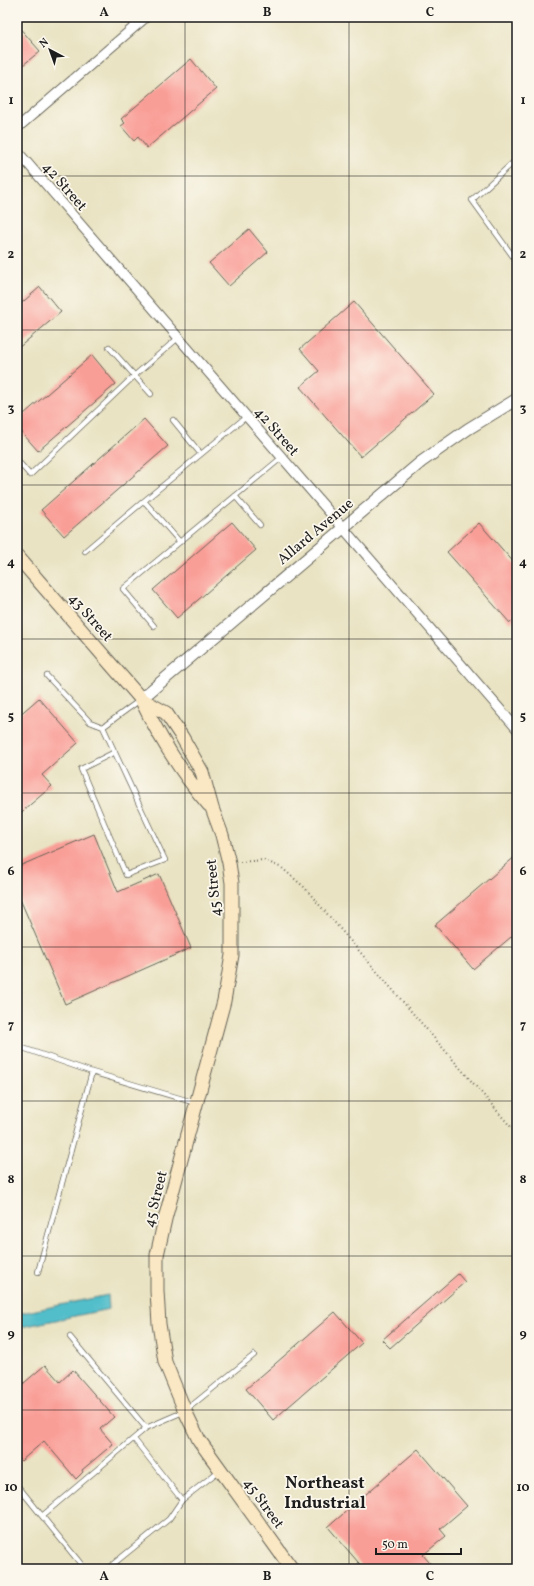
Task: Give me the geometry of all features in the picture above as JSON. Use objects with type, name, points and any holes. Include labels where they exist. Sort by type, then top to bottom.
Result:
[{"type":"main road","name":"43 Street","points":[[17,556],[141,699]]},
{"type":"main road","name":"45 Street","points":[[141,699],[151,721],[177,765],[192,786],[212,808]]},
{"type":"main road","name":"45 Street","points":[[141,699],[166,713],[202,772],[212,808],[222,835],[232,883],[232,955],[224,1001],[157,1255],[156,1291],[165,1362],[185,1411],[200,1440],[292,1569]]},
{"type":"street","points":[[17,128],[146,17]]},
{"type":"street","name":"42 Street","points":[[17,151],[517,729]]},
{"type":"street","name":"Allard Avenue","points":[[141,699],[421,462],[468,429],[517,398]]},
{"type":"lane","points":[[517,159],[472,200],[517,262]]},
{"type":"lane","points":[[17,460],[30,475],[134,376],[178,338]]},
{"type":"lane","points":[[109,347],[151,394]]},
{"type":"lane","points":[[85,551],[246,416]]},
{"type":"lane","points":[[173,420],[200,454]]},
{"type":"lane","points":[[154,626],[123,589],[281,458]]},
{"type":"lane","points":[[235,496],[260,525]]},
{"type":"lane","points":[[144,501],[180,542]]},
{"type":"lane","points":[[47,676],[90,722],[103,727],[115,752],[165,860],[126,875],[81,769],[115,752]]},
{"type":"lane","points":[[103,727],[141,699]]},
{"type":"lane","points":[[17,1046],[92,1072],[196,1104]]},
{"type":"lane","points":[[38,1272],[92,1072]]},
{"type":"lane","points":[[70,1337],[146,1428]]},
{"type":"lane","points":[[42,1516],[146,1428],[185,1411],[254,1355]]},
{"type":"lane","points":[[134,1439],[182,1500]]},
{"type":"lane","points":[[107,1569],[169,1518],[182,1500],[220,1470]]},
{"type":"lane","points":[[17,1485],[85,1569]]},
{"type":"path","points":[[229,863],[264,860],[282,868],[304,887],[517,1134]]},
{"type":"water","points":[[108,1295],[109,1309],[17,1328],[17,1314]]},
{"type":"building","points":[[17,25],[40,51],[17,70]]},
{"type":"building","points":[[191,59],[216,89],[147,148],[138,137],[134,141],[121,126],[125,123],[121,119]]},
{"type":"building","points":[[249,229],[268,252],[229,286],[209,263]]},
{"type":"building","points":[[40,287],[61,312],[17,349],[17,307]]},
{"type":"building","points":[[354,302],[434,394],[361,457],[300,387],[319,371],[300,349]]},
{"type":"building","points":[[92,355],[116,384],[38,451],[17,427],[17,420]]},
{"type":"building","points":[[144,419],[168,446],[64,536],[41,510]]},
{"type":"building","points":[[232,522],[256,550],[177,618],[153,590]]},
{"type":"building","points":[[479,523],[517,566],[517,617],[510,623],[447,552]]},
{"type":"building","points":[[39,698],[78,743],[42,775],[52,786],[17,816],[17,717]]},
{"type":"building","points":[[94,834],[118,892],[159,874],[191,948],[65,1004],[17,892],[17,867]]},
{"type":"building","points":[[517,855],[517,932],[473,969],[435,925]]},
{"type":"building","points":[[458,1274],[465,1282],[390,1348],[382,1340]]},
{"type":"building","points":[[335,1312],[362,1343],[273,1420],[246,1389]]},
{"type":"building","points":[[45,1365],[60,1382],[73,1370],[114,1417],[100,1429],[113,1444],[82,1470],[83,1472],[76,1479],[44,1441],[21,1461],[17,1457],[17,1389]]},
{"type":"building","points":[[418,1449],[467,1506],[440,1529],[446,1536],[423,1555],[435,1569],[364,1569],[328,1527]]},
{"type":"district","name":"Northeast Industrial","points":[[325,1492]]}]
